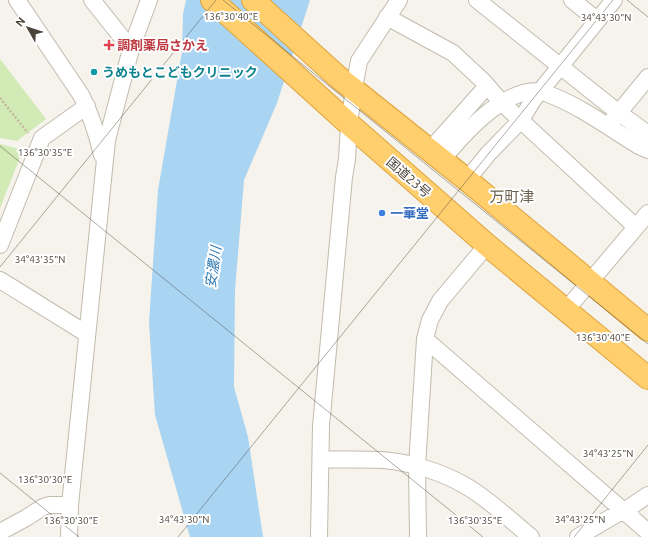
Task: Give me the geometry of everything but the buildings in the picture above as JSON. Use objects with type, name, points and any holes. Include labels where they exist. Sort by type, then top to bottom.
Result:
[{"type":"highway","name":"国道23号","points":[[212,0],[343,119],[487,245],[648,378]]},
{"type":"highway","points":[[253,0],[346,83],[467,180],[648,330]]},
{"type":"street","points":[[17,0],[75,85],[87,106],[104,161]]},
{"type":"street","points":[[92,0],[131,49]]},
{"type":"street","points":[[69,537],[70,505],[107,140],[131,49],[149,0]]},
{"type":"street","points":[[319,537],[321,426],[344,177],[347,159],[343,119],[346,83],[399,0]]},
{"type":"street","points":[[477,0],[494,5],[560,66],[648,134]]},
{"type":"street","points":[[572,0],[597,20]]},
{"type":"street","points":[[467,180],[488,154],[521,120],[533,100],[614,0]]},
{"type":"street","points":[[387,17],[453,53],[502,103],[636,227]]},
{"type":"street","points":[[607,127],[648,77]]},
{"type":"street","points":[[436,155],[487,86]]},
{"type":"street","points":[[436,155],[502,103],[525,92],[540,91],[567,102],[648,150]]},
{"type":"street","points":[[0,245],[42,138],[87,106]]},
{"type":"street","points":[[566,310],[648,213]]},
{"type":"street","points":[[418,537],[417,466],[425,339],[430,320],[440,301],[487,245]]},
{"type":"street","points":[[0,280],[87,334]]},
{"type":"street","points":[[425,339],[648,532]]},
{"type":"street","points":[[321,459],[383,460],[417,466],[452,478],[467,487],[532,537]]},
{"type":"street","points":[[578,537],[624,511],[648,495]]},
{"type":"street","points":[[0,532],[43,507],[49,505],[70,505]]},
{"type":"path","points":[[0,98],[33,139]]},
{"type":"green space","points":[[0,59],[46,119],[17,141],[0,138]]},
{"type":"green space","points":[[0,144],[23,150],[0,208]]},
{"type":"water","name":"安濃川","points":[[186,0],[310,0],[277,103],[244,180],[235,290],[234,387],[248,437],[263,537],[190,537],[155,415],[149,322],[158,190],[182,52],[183,14]]},
{"type":"place","name":"調剤薬局さかえ","points":[[109,45]]},
{"type":"place","name":"うめもとこどもクリニック","points":[[94,72]]},
{"type":"place","name":"一華堂","points":[[382,213]]},
{"type":"district","name":"万町津","points":[[512,196]]}]
